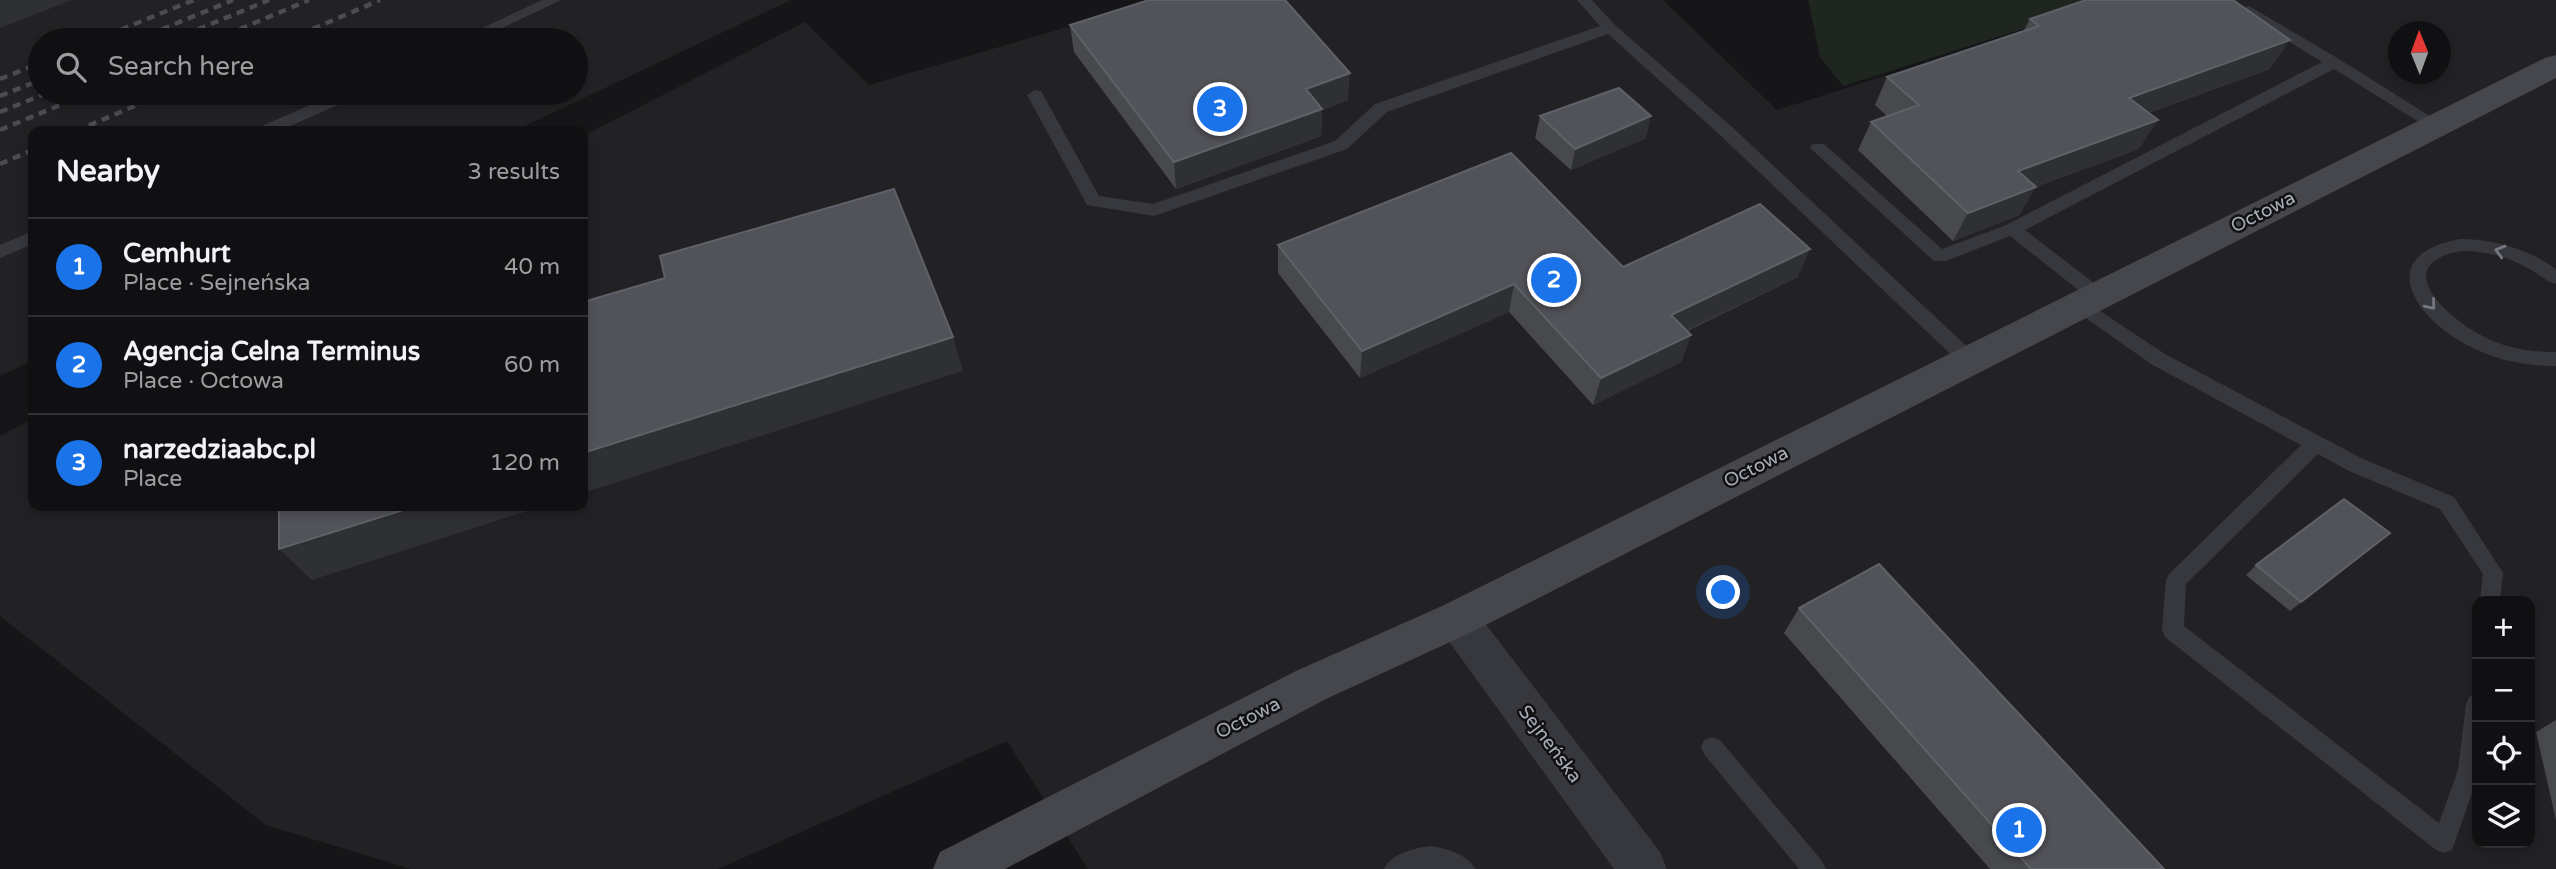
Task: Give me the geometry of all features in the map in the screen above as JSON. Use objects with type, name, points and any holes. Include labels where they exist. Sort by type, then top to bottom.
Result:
[{"type":"street","name":"Octowa","points":[[957,869],[1311,685],[1457,619],[1968,359],[2556,65]]},
{"type":"street","name":"Sejneńska","points":[[1457,619],[1643,869]]},
{"type":"lane","points":[[492,28],[554,0]]},
{"type":"lane","points":[[1584,0],[1610,28],[1726,131],[1968,359]]},
{"type":"lane","points":[[2249,11],[2436,125]]},
{"type":"lane","points":[[1035,95],[1093,201],[1154,210],[1342,145],[1381,108],[1610,28]]},
{"type":"lane","points":[[1818,148],[1940,257],[2012,229],[2334,62]]},
{"type":"lane","points":[[277,126],[323,105]]},
{"type":"lane","points":[[2012,229],[2088,300],[2158,359],[2356,465],[2448,503],[2493,573],[2491,596]]},
{"type":"lane","points":[[0,253],[28,239]]},
{"type":"lane","points":[[2553,272],[2503,252],[2465,245],[2438,250],[2423,260],[2417,277],[2424,296],[2441,318],[2468,338],[2517,357],[2556,359]]},
{"type":"lane","points":[[2316,443],[2176,580],[2173,630],[2444,842],[2469,770],[2475,722]]},
{"type":"lane","points":[[1712,747],[1814,869]]},
{"type":"lane","points":[[1396,869],[1415,858],[1445,858],[1463,869]]},
{"type":"shaded area","points":[[0,0],[791,0],[588,96],[588,28],[28,28],[28,105],[569,105],[525,126],[28,126],[28,362],[0,376]]},
{"type":"shaded area","points":[[1160,0],[1663,0],[1777,110],[2123,0],[2556,0],[2556,869],[1088,869],[1007,741],[718,869],[411,869],[266,825],[0,616],[0,436],[28,422],[28,511],[588,511],[588,133],[805,22],[869,85]]},
{"type":"shaded area","points":[[1808,0],[2114,0],[1843,86],[1820,57]]},
{"type":"building","points":[[1149,0],[1285,0],[1350,73],[1306,89],[1322,109],[1174,162],[1070,25]]},
{"type":"building","points":[[2086,0],[2233,0],[2290,40],[2129,98],[2158,120],[2018,171],[2036,187],[1968,213],[1871,122],[1919,105],[1887,77],[2039,26],[2030,19]]},
{"type":"building","points":[[1619,88],[1651,116],[1575,149],[1540,116]]},
{"type":"building","points":[[1511,153],[1623,267],[1760,204],[1810,249],[1671,315],[1691,335],[1601,378],[1514,284],[1362,351],[1278,245]]},
{"type":"building","points":[[894,189],[953,337],[588,451],[588,301],[665,278],[660,256]]},
{"type":"building","points":[[2344,499],[2390,533],[2301,602],[2256,565]]},
{"type":"building","points":[[279,511],[400,511],[279,549]]},
{"type":"building","points":[[1879,564],[2164,869],[2031,869],[1799,608]]},
{"type":"railway","points":[[125,28],[194,0]]},
{"type":"railway","points":[[165,28],[233,0]]},
{"type":"railway","points":[[201,28],[269,0]]},
{"type":"railway","points":[[242,28],[309,0]]},
{"type":"railway","points":[[315,28],[380,0]]},
{"type":"railway","points":[[0,79],[28,68]]},
{"type":"railway","points":[[0,96],[28,85]]},
{"type":"railway","points":[[0,112],[28,101]]},
{"type":"railway","points":[[0,130],[60,105]]},
{"type":"railway","points":[[88,126],[137,105]]},
{"type":"railway","points":[[0,164],[28,152]]},
{"type":"place","name":"narzedziaabc.pl","points":[[1220,109]]},
{"type":"place","name":"Agencja Celna Terminus","points":[[1554,280]]},
{"type":"place","name":"Cemhurt","points":[[2019,830]]}]
